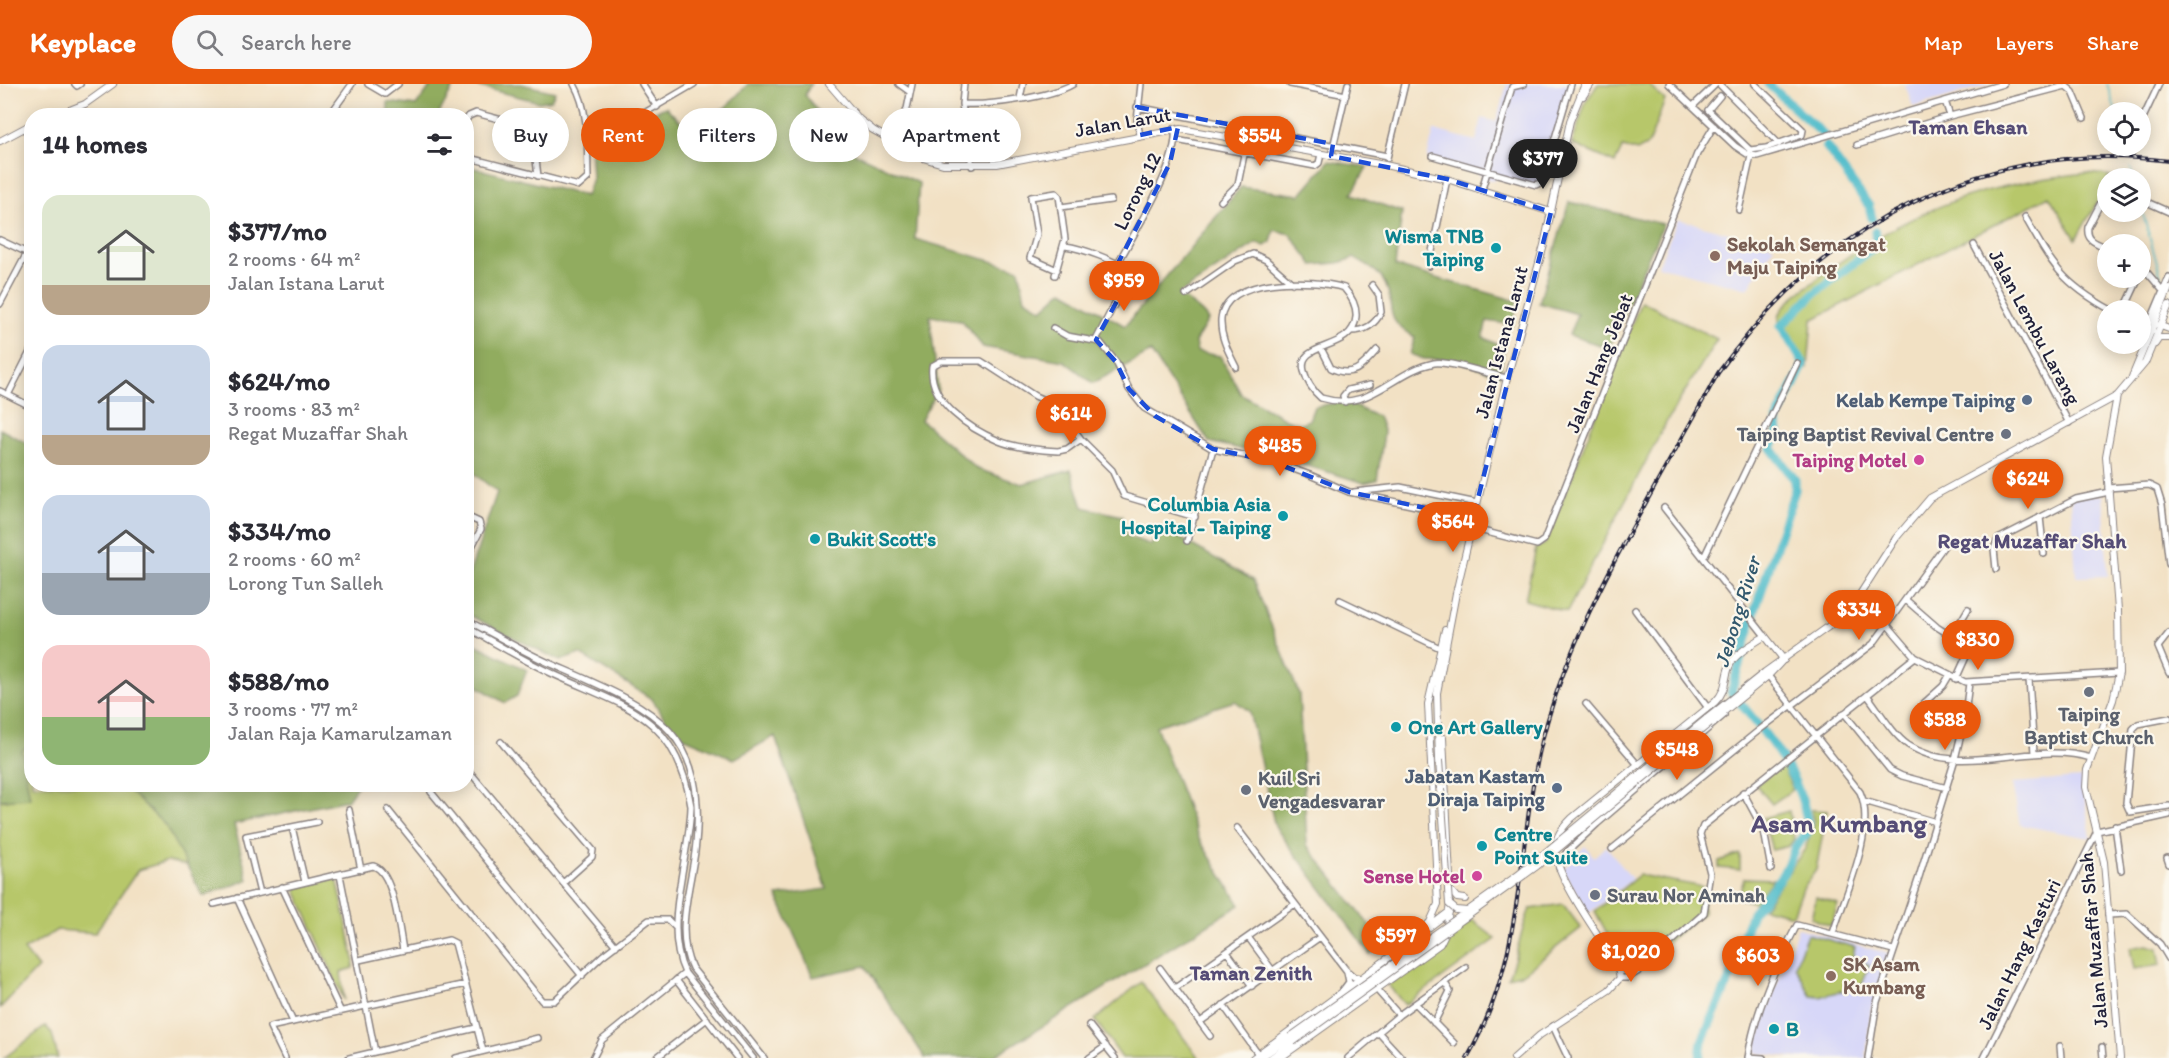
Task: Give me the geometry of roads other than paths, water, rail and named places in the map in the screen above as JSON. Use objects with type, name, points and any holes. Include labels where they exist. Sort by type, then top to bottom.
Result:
[{"type":"main road","points":[[75,108],[85,104],[113,84]]},
{"type":"main road","name":"Jalan Larut","points":[[829,84],[860,120],[881,134]]},
{"type":"main road","name":"Jalan Istana Larut","points":[[1469,910],[1456,910],[1449,903],[1439,760],[1438,683],[1473,518],[1551,212],[1565,141],[1578,100],[1586,84]]},
{"type":"main road","points":[[0,141],[3,136],[24,127]]},
{"type":"main road","name":"Jalan Larut","points":[[941,162],[972,165],[997,164],[1174,129],[1385,165],[1447,179],[1551,212]]},
{"type":"main road","points":[[2151,343],[2165,292]]},
{"type":"main road","points":[[2132,378],[2155,327],[2169,305]]},
{"type":"main road","points":[[2155,327],[2169,329]]},
{"type":"main road","points":[[2151,348],[2159,338],[2169,338]]},
{"type":"main road","points":[[1271,1058],[1291,1040],[1518,875],[1837,619],[1861,594],[1896,538],[1930,498],[2117,396],[2145,363],[2148,354]]},
{"type":"main road","name":"Jalan Muzaffar Shah","points":[[2117,396],[2107,445],[2118,610],[2119,673],[2113,700],[2091,758],[2086,787],[2104,862],[2120,1058]]},
{"type":"main road","name":"Jalan Istana Larut","points":[[1438,905],[1428,704],[1440,648],[1456,593]]},
{"type":"main road","points":[[1514,1058],[1552,1026],[1604,994],[1620,978],[1617,964],[1559,868],[1555,847],[1564,826],[1708,708],[1724,692],[1734,659],[1765,636],[1784,660]]},
{"type":"main road","name":"Jalan Istana Larut","points":[[1438,710],[1442,731],[1451,891],[1446,932]]},
{"type":"main road","points":[[1257,1057],[1291,1040],[1512,885],[1708,721]]},
{"type":"main road","points":[[1451,891],[1457,898],[1466,899]]},
{"type":"main road","points":[[1416,938],[1430,922],[1438,905],[1444,911],[1449,912]]},
{"type":"main road","points":[[1257,1057],[1449,912]]},
{"type":"main road","points":[[1281,1058],[1435,948],[1446,932],[1438,926],[1416,938]]},
{"type":"street","points":[[75,84],[77,86],[80,84]]},
{"type":"street","points":[[335,108],[352,84]]},
{"type":"street","points":[[368,84],[385,94],[398,84]]},
{"type":"street","points":[[574,84],[581,97],[583,108]]},
{"type":"street","points":[[642,84],[657,106]]},
{"type":"street","points":[[653,108],[694,84]]},
{"type":"street","points":[[899,84],[910,92]]},
{"type":"street","points":[[906,108],[912,84]]},
{"type":"street","points":[[964,84],[962,104],[972,165]]},
{"type":"street","points":[[1020,98],[1023,84]]},
{"type":"street","points":[[962,104],[988,105],[1058,91],[1073,84]]},
{"type":"street","points":[[1140,135],[1137,107],[1141,84]]},
{"type":"street","points":[[1290,84],[1346,95]]},
{"type":"street","points":[[1331,156],[1348,84]]},
{"type":"street","points":[[1385,165],[1405,84]]},
{"type":"street","points":[[1482,189],[1489,173],[1512,87],[1524,84]]},
{"type":"street","points":[[1433,156],[1532,185],[1542,182],[1571,84]]},
{"type":"street","points":[[1669,84],[1735,146],[1751,156],[1774,152],[2003,84]]},
{"type":"street","points":[[1694,106],[1717,84],[1779,144]]},
{"type":"street","points":[[1720,96],[1708,110],[1747,148],[1766,148],[1802,135],[1803,130],[1755,84]]},
{"type":"street","points":[[2151,102],[2159,84]]},
{"type":"street","points":[[1857,144],[1950,116],[2066,86],[2073,92],[2084,118]]},
{"type":"street","points":[[1945,100],[1950,116]]},
{"type":"street","name":"Jalan Larut","points":[[1137,107],[1387,156]]},
{"type":"street","points":[[474,113],[532,128],[538,176]]},
{"type":"street","name":"Jalan Hang Jebat","points":[[1471,528],[1537,545],[1544,540],[1697,154],[1714,126]]},
{"type":"street","name":"Lorong 12","points":[[1117,264],[1170,163],[1176,140],[1174,129]]},
{"type":"street","points":[[1176,140],[1315,166],[1319,163],[1321,154]]},
{"type":"street","points":[[1221,201],[1238,184],[1247,141]]},
{"type":"street","points":[[1739,210],[1751,156]]},
{"type":"street","points":[[474,159],[579,186],[588,178],[587,162]]},
{"type":"street","points":[[1429,266],[1447,179]]},
{"type":"street","points":[[1056,193],[1061,207],[1065,246],[1056,272],[1030,258],[1037,234],[1030,198],[1056,193]]},
{"type":"street","points":[[1061,207],[1111,200]]},
{"type":"street","points":[[2151,204],[2169,212]]},
{"type":"street","points":[[2097,209],[2088,226],[2087,233],[2092,241],[2097,243]]},
{"type":"street","points":[[2025,217],[2053,267],[2083,294],[2097,302]]},
{"type":"street","points":[[0,240],[24,252]]},
{"type":"street","name":"Jalan Lembu Larang","points":[[1974,245],[2069,423]]},
{"type":"street","points":[[1065,246],[1079,247],[1117,264],[1130,274],[1096,340]]},
{"type":"street","points":[[1186,295],[1235,261],[1253,254],[1266,260],[1292,283]]},
{"type":"street","points":[[0,304],[24,263]]},
{"type":"street","points":[[2151,275],[2165,292]]},
{"type":"street","points":[[2165,292],[2169,277]]},
{"type":"street","points":[[1236,367],[1224,343],[1221,329],[1221,316],[1226,306],[1233,296],[1245,290],[1292,283],[1344,288],[1350,295],[1356,315],[1351,331],[1337,342],[1306,355],[1302,363],[1306,378],[1321,398],[1345,402],[1364,398],[1438,362],[1507,378]]},
{"type":"street","points":[[1351,331],[1359,331],[1372,325],[1381,312],[1378,295],[1372,285]]},
{"type":"street","points":[[2151,326],[2155,327]]},
{"type":"street","points":[[1053,328],[1067,336],[1096,340],[1109,352],[1129,389],[1144,408],[1213,449],[1271,461],[1349,492],[1473,518]]},
{"type":"street","points":[[1321,348],[1330,369],[1347,373],[1363,367],[1377,350]]},
{"type":"street","points":[[1081,439],[1067,449],[1058,451],[998,441],[962,419],[944,402],[934,388],[932,366],[937,362],[955,360],[986,363],[1030,393],[1057,406],[1081,439],[1112,470],[1124,496],[1195,517]]},
{"type":"street","points":[[1704,557],[1797,363]]},
{"type":"street","points":[[8,395],[24,364]]},
{"type":"street","points":[[1345,402],[1343,396],[1348,390],[1370,385]]},
{"type":"street","points":[[0,391],[24,403]]},
{"type":"street","points":[[1187,541],[1213,449]]},
{"type":"street","points":[[1996,569],[1994,549],[1998,539],[2076,498],[2109,490],[2149,485],[2157,489],[2167,531],[2169,561]]},
{"type":"street","points":[[1349,492],[1400,487],[1477,503]]},
{"type":"street","points":[[1664,508],[1765,636]]},
{"type":"street","points":[[2040,517],[2043,554]]},
{"type":"street","points":[[474,520],[479,522],[482,529],[474,544]]},
{"type":"street","points":[[1612,849],[1764,726],[1863,653],[1887,627],[1944,546]]},
{"type":"street","points":[[1861,594],[1915,657],[1956,679],[1969,682],[2119,673]]},
{"type":"street","points":[[1340,600],[1440,648]]},
{"type":"street","points":[[1906,600],[1937,627],[1966,645],[1970,652],[1956,679]]},
{"type":"street","points":[[1952,636],[1968,609]]},
{"type":"street","points":[[1635,610],[1708,708]]},
{"type":"street","points":[[474,624],[642,706],[664,724],[679,744],[695,783],[698,805],[684,929],[684,944],[689,963],[764,1058]]},
{"type":"street","points":[[474,631],[553,674],[622,704],[649,721],[665,737],[681,768],[691,806],[675,927],[678,957],[685,973],[753,1058]]},
{"type":"street","points":[[2169,633],[2158,648],[2169,673]]},
{"type":"street","points":[[1620,978],[1631,976],[1704,913],[1710,873],[1700,834],[1701,828],[1743,792],[1915,657]]},
{"type":"street","points":[[1766,674],[1860,792],[1864,801],[1867,822],[1833,933]]},
{"type":"street","points":[[1923,704],[1943,686],[1949,676]]},
{"type":"street","points":[[2028,679],[2034,753]]},
{"type":"street","points":[[1868,1058],[1874,1013],[1955,759],[1964,722],[1969,682]]},
{"type":"street","points":[[1867,695],[1905,742],[1915,748],[1955,759],[2071,752],[2091,758]]},
{"type":"street","points":[[1586,704],[1638,765]]},
{"type":"street","points":[[1559,868],[1566,853],[1715,723],[1730,704]]},
{"type":"street","points":[[1844,713],[1890,770],[1902,776],[1947,788]]},
{"type":"street","points":[[2169,717],[2138,724],[2133,729],[2126,803],[2130,812],[2169,806]]},
{"type":"street","points":[[501,742],[593,850],[592,857],[563,883]]},
{"type":"street","points":[[474,777],[616,946]]},
{"type":"street","points":[[431,792],[582,976]]},
{"type":"street","points":[[1743,792],[1764,831],[1771,869]]},
{"type":"street","points":[[1864,801],[1936,822]]},
{"type":"street","points":[[349,810],[361,870]]},
{"type":"street","points":[[388,810],[542,1001],[548,1003],[554,1001],[602,956],[650,920],[676,918]]},
{"type":"street","points":[[2097,831],[2169,815]]},
{"type":"street","points":[[260,892],[246,836],[317,822]]},
{"type":"street","points":[[2115,826],[2121,870]]},
{"type":"street","points":[[292,827],[305,882]]},
{"type":"street","points":[[1237,828],[1346,970],[1354,977],[1361,978]]},
{"type":"street","name":"Jalan Hang Kasturi","points":[[1984,1058],[2097,831]]},
{"type":"street","points":[[214,904],[373,866],[386,874],[403,950]]},
{"type":"street","points":[[340,875],[359,960],[356,966],[375,1052]]},
{"type":"street","points":[[282,887],[341,1012]]},
{"type":"street","points":[[237,898],[293,1022]]},
{"type":"street","points":[[1175,988],[1295,904]]},
{"type":"street","points":[[2108,915],[2127,914],[2160,944],[2169,959]]},
{"type":"street","points":[[668,920],[675,927]]},
{"type":"street","points":[[1763,1058],[1748,1057],[1762,1005],[1797,925],[1893,950]]},
{"type":"street","points":[[1200,1022],[1320,937]]},
{"type":"street","points":[[1248,938],[1274,971]]},
{"type":"street","points":[[359,960],[449,940],[455,943],[483,1051]]},
{"type":"street","points":[[1227,952],[1252,986]]},
{"type":"street","points":[[682,966],[689,963]]},
{"type":"street","points":[[1348,1058],[1399,1016],[1466,967]]},
{"type":"street","points":[[1160,968],[1210,1036]]},
{"type":"street","points":[[1343,991],[1349,980],[1346,970]]},
{"type":"street","points":[[593,1058],[602,1040],[685,973]]},
{"type":"street","points":[[676,980],[737,1058]]},
{"type":"street","points":[[1434,1023],[1450,991],[1445,983]]},
{"type":"street","points":[[285,1058],[270,1027],[466,984]]},
{"type":"street","points":[[1376,989],[1399,1016]]},
{"type":"street","points":[[1416,1004],[1454,1043]]},
{"type":"street","points":[[1224,1005],[1257,1057]]},
{"type":"street","points":[[656,1058],[707,1019]]},
{"type":"street","points":[[1089,1025],[1115,1058]]},
{"type":"street","points":[[1552,1026],[1568,1058]]},
{"type":"street","points":[[349,1058],[476,1028]]},
{"type":"street","points":[[1379,1033],[1402,1058]]},
{"type":"street","points":[[456,1058],[476,1056],[483,1051],[538,1038]]},
{"type":"street","points":[[1089,1058],[1106,1046]]},
{"type":"street","points":[[2060,1046],[2061,1058]]},
{"type":"street","points":[[2102,1047],[2103,1058]]},
{"type":"waterway","name":"Jebong River","points":[[1768,84],[1823,134]]},
{"type":"waterway","points":[[2107,84],[2113,102]]},
{"type":"waterway","name":"Jebong River","points":[[1826,146],[1869,206]]},
{"type":"waterway","name":"Jebong River","points":[[1870,210],[1872,218]]},
{"type":"waterway","points":[[2145,222],[2162,281]]},
{"type":"waterway","name":"Jebong River","points":[[1700,1058],[1702,1041],[1738,960],[1752,913],[1783,874],[1796,846],[1808,832],[1800,793],[1791,774],[1769,739],[1731,692],[1755,610],[1795,490],[1795,480],[1771,448],[1778,432],[1777,419],[1804,364],[1781,326],[1814,294],[1871,250],[1876,243],[1875,232]]},
{"type":"railway","points":[[1467,1058],[1486,1019],[1500,980],[1510,940],[1534,778],[1557,690],[1596,597],[1718,373],[1760,320],[1807,274],[1858,234],[1913,202],[1972,178],[2035,163],[2100,157],[2169,161]]},
{"type":"place","name":"Wisma TNB Taiping","points":[[1496,248]]},
{"type":"place","name":"Sekolah Semangat Maju Taiping","points":[[1715,256]]},
{"type":"place","name":"Kelab Kempe Taiping","points":[[2027,400]]},
{"type":"place","name":"Taiping Baptist Revival Centre","points":[[2006,434]]},
{"type":"place","name":"Taiping Motel","points":[[1919,460]]},
{"type":"place","name":"Columbia Asia Hospital - Taiping","points":[[1283,516]]},
{"type":"place","name":"Bukit Scott's","points":[[815,539]]},
{"type":"place","name":"Taiping Baptist Church","points":[[2089,692]]},
{"type":"place","name":"One Art Gallery","points":[[1396,727]]},
{"type":"place","name":"Jabatan Kastam Diraja Taiping","points":[[1557,788]]},
{"type":"place","name":"Kuil Sri Vengadesvarar","points":[[1246,790]]},
{"type":"place","name":"Centre Point Suite","points":[[1482,846]]},
{"type":"place","name":"Sense Hotel","points":[[1477,876]]},
{"type":"place","name":"Surau Nor Aminah","points":[[1595,895]]},
{"type":"place","name":"SK Asam Kumbang","points":[[1831,976]]},
{"type":"place","name":"B","points":[[1774,1029]]},
{"type":"district","name":"Taman Ehsan","points":[[1968,126]]},
{"type":"district","name":"Regat Muzaffar Shah","points":[[2032,540]]},
{"type":"district","name":"Asam Kumbang","points":[[1839,823]]},
{"type":"district","name":"Taman Zenith","points":[[1251,972]]}]
